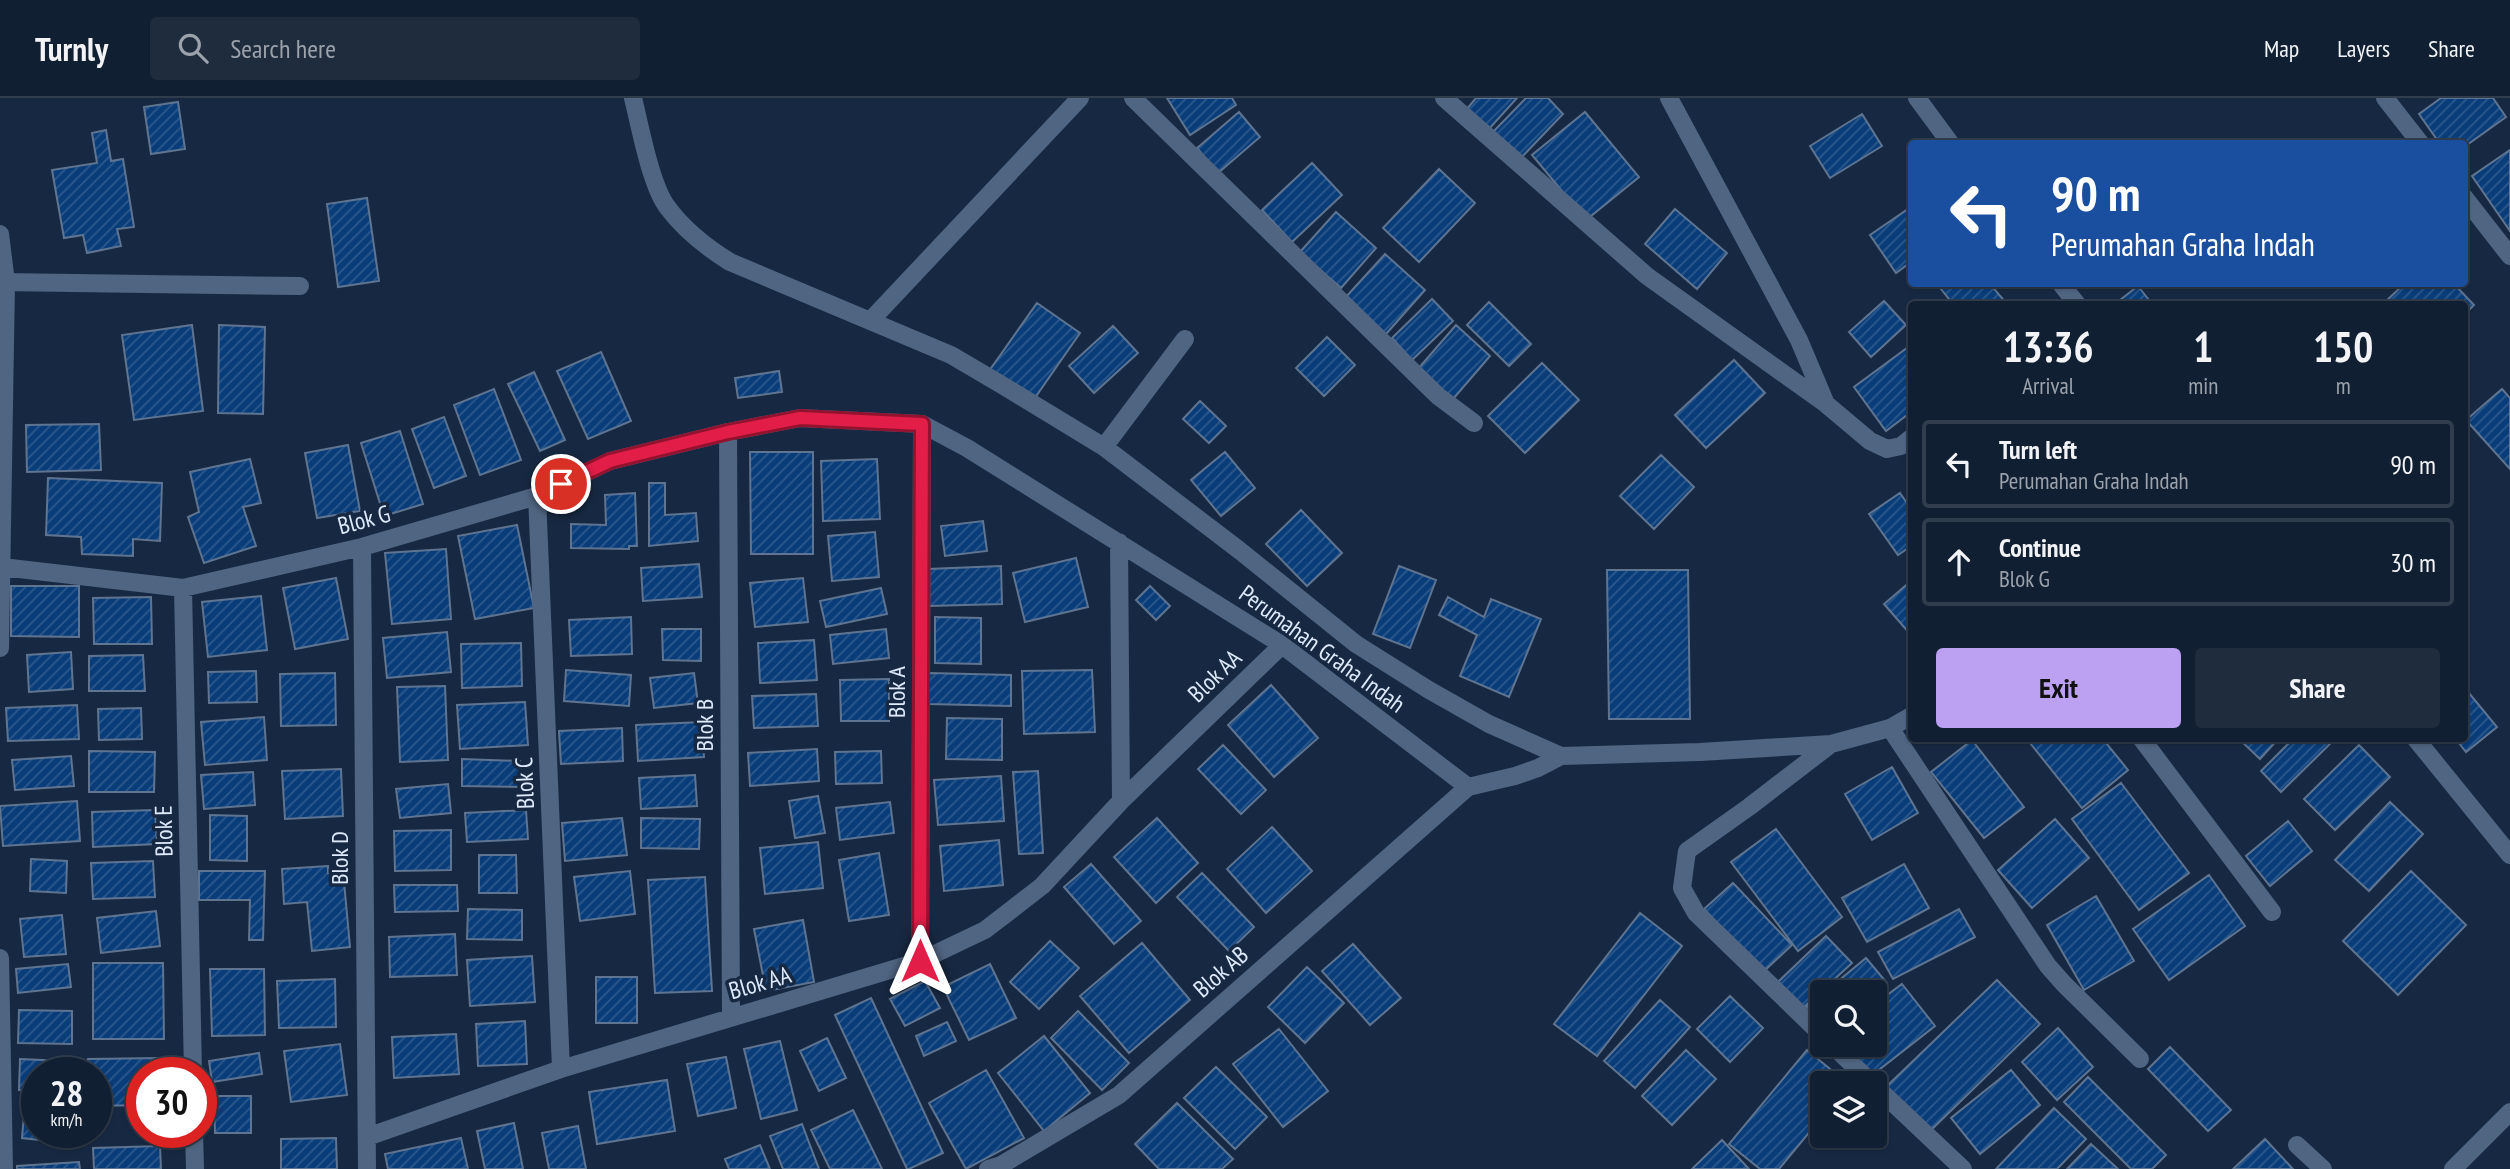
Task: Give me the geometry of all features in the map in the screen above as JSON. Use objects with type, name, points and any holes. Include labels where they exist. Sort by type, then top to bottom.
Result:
[{"type":"street","points":[[633,98],[650,165],[666,206],[700,243],[730,262],[951,355],[1104,447],[1356,644],[1489,724],[1561,755],[1700,752],[1831,744],[1890,729],[1908,718]]},
{"type":"street","points":[[870,320],[1080,98]]},
{"type":"street","points":[[1133,98],[1429,388],[1474,423]]},
{"type":"street","points":[[1444,98],[1647,276],[1826,404],[1870,441],[1886,449],[1901,446],[1908,440]]},
{"type":"street","points":[[1669,98],[1799,340],[1826,404]]},
{"type":"street","points":[[1917,98],[1948,140]]},
{"type":"street","points":[[2385,98],[2418,140]]},
{"type":"street","points":[[2468,202],[2510,256]]},
{"type":"street","points":[[0,234],[3,282],[0,648]]},
{"type":"street","points":[[3,282],[300,286]]},
{"type":"street","points":[[1104,447],[1185,340]]},
{"type":"street","name":"Perumahan Graha Indah","points":[[728,432],[800,418],[922,424],[967,448],[1282,645],[1468,787]]},
{"type":"street","name":"Blok A","points":[[920,961],[922,424]]},
{"type":"street","name":"Blok G","points":[[1,567],[183,588],[362,547],[537,496],[610,461],[728,432]]},
{"type":"street","name":"Blok B","points":[[728,432],[732,1017]]},
{"type":"street","name":"Blok C","points":[[537,496],[561,1069]]},
{"type":"street","points":[[1119,542],[1121,801]]},
{"type":"street","name":"Blok D","points":[[362,547],[367,1169]]},
{"type":"street","name":"Blok E","points":[[183,588],[193,1057]]},
{"type":"street","name":"Blok AA","points":[[367,1137],[561,1069],[920,961],[985,930],[1042,886],[1121,801],[1282,645]]},
{"type":"street","points":[[1890,729],[2048,966],[2140,1059]]},
{"type":"street","points":[[2144,742],[2272,912]]},
{"type":"street","points":[[2418,742],[2510,855]]},
{"type":"street","points":[[1810,1023],[1696,914],[1682,888],[1687,851],[1831,744]]},
{"type":"street","points":[[1468,787],[1515,776],[1538,768],[1561,755]]},
{"type":"street","name":"Blok AB","points":[[988,1169],[1001,1165],[1118,1095],[1468,787]]},
{"type":"street","points":[[0,958],[4,1169]]},
{"type":"street","points":[[1845,1057],[1859,1071]]},
{"type":"street","points":[[1887,1098],[1954,1167]]},
{"type":"street","points":[[2453,1169],[2510,1112]]},
{"type":"street","points":[[2297,1145],[2323,1169]]},
{"type":"street","points":[[194,1148],[195,1169]]},
{"type":"building","points":[[1167,98],[1232,98],[1236,105],[1190,135]]},
{"type":"building","points":[[1476,98],[1517,98],[1488,130],[1466,110]]},
{"type":"building","points":[[1526,98],[1548,98],[1563,114],[1518,161],[1491,134]]},
{"type":"building","points":[[2441,98],[2493,98],[2506,117],[2468,144],[2468,140],[2437,140],[2419,114]]},
{"type":"building","points":[[178,102],[185,149],[151,154],[144,107]]},
{"type":"building","points":[[1239,112],[1260,137],[1218,173],[1197,148]]},
{"type":"building","points":[[1585,112],[1639,177],[1586,220],[1532,155]]},
{"type":"building","points":[[1862,114],[1882,146],[1830,178],[1810,146]]},
{"type":"building","points":[[106,130],[111,161],[123,159],[134,227],[117,229],[121,246],[87,253],[83,235],[64,238],[52,170],[97,163],[92,133]]},
{"type":"building","points":[[2510,150],[2510,231],[2472,176]]},
{"type":"building","points":[[1312,163],[1342,195],[1292,242],[1262,210]]},
{"type":"building","points":[[1439,169],[1475,203],[1419,262],[1383,228]]},
{"type":"building","points":[[367,198],[379,281],[338,287],[327,204]]},
{"type":"building","points":[[1675,209],[1727,253],[1697,289],[1645,244]]},
{"type":"building","points":[[1908,209],[1908,264],[1896,273],[1870,235]]},
{"type":"building","points":[[1336,212],[1376,248],[1341,288],[1300,252]]},
{"type":"building","points":[[1385,254],[1425,290],[1386,334],[1345,298]]},
{"type":"building","points":[[1939,287],[1993,287],[2004,301],[1951,301]]},
{"type":"building","points":[[2139,287],[2150,301],[2119,301]]},
{"type":"building","points":[[2401,287],[2457,287],[2474,305],[2468,311],[2468,301],[2386,301]]},
{"type":"building","points":[[1432,299],[1453,321],[1412,360],[1392,338]]},
{"type":"building","points":[[1884,301],[1906,325],[1871,357],[1849,332]]},
{"type":"building","points":[[1489,302],[1531,344],[1509,366],[1467,325]]},
{"type":"building","points":[[1037,303],[1080,333],[1032,402],[989,371]]},
{"type":"building","points":[[192,325],[203,411],[134,420],[122,335]]},
{"type":"building","points":[[219,325],[265,327],[263,414],[218,413]]},
{"type":"building","points":[[1456,325],[1490,356],[1453,399],[1418,369]]},
{"type":"building","points":[[1113,326],[1138,353],[1094,393],[1069,366]]},
{"type":"building","points":[[1327,337],[1355,365],[1324,396],[1296,368]]},
{"type":"building","points":[[1908,347],[1908,414],[1886,431],[1854,387]]},
{"type":"building","points":[[601,352],[631,421],[588,439],[557,371]]},
{"type":"building","points":[[1734,360],[1765,393],[1706,448],[1675,415]]},
{"type":"building","points":[[1542,363],[1579,400],[1525,453],[1488,416]]},
{"type":"building","points":[[779,371],[782,392],[738,398],[735,378]]},
{"type":"building","points":[[534,372],[565,440],[540,451],[508,384]]},
{"type":"building","points":[[494,389],[521,460],[480,475],[454,405]]},
{"type":"building","points":[[2502,389],[2510,398],[2510,469],[2468,422],[2468,418]]},
{"type":"building","points":[[1200,401],[1226,426],[1209,443],[1183,419]]},
{"type":"building","points":[[444,417],[466,476],[434,488],[412,429]]},
{"type":"building","points":[[99,424],[101,470],[27,472],[26,425]]},
{"type":"building","points":[[400,431],[423,504],[384,516],[361,443]]},
{"type":"building","points":[[348,445],[360,511],[317,518],[305,453]]},
{"type":"building","points":[[750,452],[813,452],[813,554],[751,554]]},
{"type":"building","points":[[1225,452],[1255,488],[1221,516],[1191,480]]},
{"type":"building","points":[[1661,455],[1694,487],[1654,529],[1620,496]]},
{"type":"building","points":[[250,459],[261,503],[243,507],[256,546],[204,563],[188,517],[199,512],[190,472]]},
{"type":"building","points":[[877,459],[880,519],[823,521],[821,461]]},
{"type":"building","points":[[48,478],[162,483],[160,541],[133,539],[133,556],[82,554],[81,537],[46,535]]},
{"type":"building","points":[[649,483],[665,483],[665,515],[696,513],[698,541],[649,546]]},
{"type":"building","points":[[635,493],[637,546],[629,546],[629,549],[571,548],[571,524],[606,525],[605,495]]},
{"type":"building","points":[[1900,493],[1908,505],[1908,548],[1898,555],[1869,514]]},
{"type":"building","points":[[1301,510],[1342,553],[1307,586],[1266,544]]},
{"type":"building","points":[[983,521],[987,551],[945,556],[941,526]]},
{"type":"building","points":[[517,525],[534,608],[475,619],[458,536]]},
{"type":"building","points":[[875,532],[879,577],[832,581],[828,536]]},
{"type":"building","points":[[446,549],[451,619],[392,624],[385,553]]},
{"type":"building","points":[[1076,558],[1088,607],[1025,622],[1013,573]]},
{"type":"building","points":[[699,564],[702,597],[643,601],[641,568]]},
{"type":"building","points":[[1001,566],[1002,604],[929,606],[928,569]]},
{"type":"building","points":[[1399,566],[1436,580],[1410,648],[1373,634]]},
{"type":"building","points":[[1607,570],[1688,570],[1690,719],[1609,719]]},
{"type":"building","points":[[336,578],[348,639],[295,649],[283,588]]},
{"type":"building","points":[[803,578],[808,622],[755,627],[750,583]]},
{"type":"building","points":[[1908,584],[1908,632],[1884,604]]},
{"type":"building","points":[[11,586],[79,586],[79,637],[11,636]]},
{"type":"building","points":[[1150,586],[1170,606],[1156,620],[1136,600]]},
{"type":"building","points":[[881,588],[887,614],[826,627],[820,601]]},
{"type":"building","points":[[261,596],[267,650],[208,657],[202,602]]},
{"type":"building","points":[[151,597],[152,644],[94,644],[93,598]]},
{"type":"building","points":[[1448,597],[1484,617],[1491,599],[1541,619],[1509,697],[1460,676],[1477,635],[1439,615]]},
{"type":"building","points":[[631,617],[632,654],[571,656],[569,620]]},
{"type":"building","points":[[935,617],[981,618],[981,664],[935,663]]},
{"type":"building","points":[[662,629],[701,629],[701,661],[663,660]]},
{"type":"building","points":[[886,629],[889,658],[833,664],[830,635]]},
{"type":"building","points":[[447,632],[451,672],[387,678],[383,638]]},
{"type":"building","points":[[814,640],[817,680],[760,683],[758,643]]},
{"type":"building","points":[[521,643],[522,686],[462,688],[461,644]]},
{"type":"building","points":[[71,652],[73,689],[29,692],[27,655]]},
{"type":"building","points":[[143,655],[145,691],[89,691],[89,656]]},
{"type":"building","points":[[566,670],[631,675],[629,706],[564,701]]},
{"type":"building","points":[[1092,670],[1095,732],[1024,734],[1022,671]]},
{"type":"building","points":[[256,671],[257,702],[209,703],[208,672]]},
{"type":"building","points":[[335,673],[336,725],[281,726],[280,674]]},
{"type":"building","points":[[694,673],[698,703],[654,708],[650,678]]},
{"type":"building","points":[[929,673],[1011,675],[1011,706],[929,704]]},
{"type":"building","points":[[889,679],[889,721],[841,721],[840,680]]},
{"type":"building","points":[[1271,685],[1318,738],[1274,777],[1228,725]]},
{"type":"building","points":[[445,686],[448,760],[400,762],[397,687]]},
{"type":"building","points":[[2468,692],[2497,727],[2466,752],[2458,742],[2468,742]]},
{"type":"building","points":[[816,694],[818,726],[754,728],[752,696]]},
{"type":"building","points":[[525,702],[528,745],[460,749],[457,705]]},
{"type":"building","points":[[77,705],[79,739],[8,741],[6,708]]},
{"type":"building","points":[[141,708],[142,739],[99,740],[98,709]]},
{"type":"building","points":[[264,717],[267,760],[205,765],[201,722]]},
{"type":"building","points":[[947,718],[1002,719],[1002,760],[946,759]]},
{"type":"building","points":[[702,722],[704,757],[638,761],[636,725]]},
{"type":"building","points":[[622,728],[623,761],[561,764],[559,731]]},
{"type":"building","points":[[1969,742],[1974,742],[2024,807],[1984,838],[1931,772]]},
{"type":"building","points":[[2029,742],[2105,742],[2128,770],[2082,808]]},
{"type":"building","points":[[2242,742],[2275,742],[2260,759]]},
{"type":"building","points":[[2290,742],[2332,742],[2281,792],[2261,771]]},
{"type":"building","points":[[1223,745],[1266,790],[1241,814],[1198,769]]},
{"type":"building","points":[[2359,745],[2390,777],[2335,830],[2304,799]]},
{"type":"building","points":[[817,749],[819,781],[750,786],[748,753]]},
{"type":"building","points":[[89,751],[155,752],[154,792],[89,792]]},
{"type":"building","points":[[881,751],[882,783],[836,784],[835,752]]},
{"type":"building","points":[[71,756],[74,786],[15,790],[12,760]]},
{"type":"building","points":[[462,759],[520,761],[520,787],[462,786]]},
{"type":"building","points":[[1892,767],[1918,813],[1872,840],[1845,794]]},
{"type":"building","points":[[341,769],[343,816],[285,819],[282,771]]},
{"type":"building","points":[[1038,771],[1043,853],[1019,854],[1013,772]]},
{"type":"building","points":[[253,772],[255,805],[204,809],[201,775]]},
{"type":"building","points":[[695,775],[697,806],[641,809],[639,778]]},
{"type":"building","points":[[1001,776],[1004,821],[938,825],[934,780]]},
{"type":"building","points":[[2121,783],[2189,873],[2139,910],[2072,819]]},
{"type":"building","points":[[448,784],[451,813],[400,818],[396,789]]},
{"type":"building","points":[[818,796],[825,833],[795,838],[789,801]]},
{"type":"building","points":[[77,801],[80,841],[3,846],[0,806]]},
{"type":"building","points":[[890,802],[894,833],[840,840],[836,808]]},
{"type":"building","points":[[2390,802],[2423,834],[2369,891],[2335,860]]},
{"type":"building","points":[[155,810],[157,844],[93,847],[92,812]]},
{"type":"building","points":[[526,810],[528,839],[467,842],[465,813]]},
{"type":"building","points":[[210,815],[247,816],[247,861],[210,860]]},
{"type":"building","points":[[622,818],[627,855],[565,861],[562,823]]},
{"type":"building","points":[[641,818],[700,819],[699,849],[641,848]]},
{"type":"building","points":[[1157,818],[1198,863],[1156,903],[1114,857]]},
{"type":"building","points":[[2055,819],[2089,858],[2032,908],[1998,870]]},
{"type":"building","points":[[2288,821],[2312,851],[2270,886],[2246,856]]},
{"type":"building","points":[[1272,827],[1312,871],[1266,913],[1227,869]]},
{"type":"building","points":[[1776,829],[1842,917],[1798,951],[1731,862]]},
{"type":"building","points":[[451,830],[451,870],[395,871],[394,831]]},
{"type":"building","points":[[999,840],[1003,885],[944,891],[940,846]]},
{"type":"building","points":[[818,842],[823,888],[765,894],[760,848]]},
{"type":"building","points":[[879,853],[889,915],[849,921],[839,860]]},
{"type":"building","points":[[479,855],[516,855],[517,893],[479,893]]},
{"type":"building","points":[[31,859],[67,861],[66,893],[30,891]]},
{"type":"building","points":[[153,861],[155,897],[93,899],[91,863]]},
{"type":"building","points":[[1091,864],[1141,921],[1114,944],[1064,887]]},
{"type":"building","points":[[1904,864],[1929,908],[1867,942],[1842,898]]},
{"type":"building","points":[[328,866],[328,873],[343,871],[350,947],[312,951],[307,902],[284,904],[282,869]]},
{"type":"building","points":[[199,871],[265,871],[263,940],[249,940],[250,900],[199,900]]},
{"type":"building","points":[[630,871],[635,914],[580,921],[574,877]]},
{"type":"building","points":[[2411,871],[2466,925],[2398,995],[2343,941]]},
{"type":"building","points":[[1202,873],[1254,927],[1229,951],[1177,897]]},
{"type":"building","points":[[2209,875],[2245,926],[2169,980],[2133,929]]},
{"type":"building","points":[[705,877],[712,991],[655,993],[648,880]]},
{"type":"building","points":[[1733,883],[1792,945],[1763,972],[1704,909]]},
{"type":"building","points":[[394,885],[457,885],[458,911],[395,912]]},
{"type":"building","points":[[2096,896],[2134,961],[2084,990],[2047,925]]},
{"type":"building","points":[[468,909],[522,910],[522,940],[467,939]]},
{"type":"building","points":[[1959,909],[1975,937],[1893,979],[1878,952]]},
{"type":"building","points":[[156,911],[160,946],[101,953],[97,918]]},
{"type":"building","points":[[1640,913],[1682,946],[1597,1056],[1554,1024]]},
{"type":"building","points":[[62,915],[66,954],[24,957],[20,919]]},
{"type":"building","points":[[803,920],[814,982],[766,991],[754,929]]},
{"type":"building","points":[[455,934],[457,975],[390,977],[389,937]]},
{"type":"building","points":[[1826,936],[1852,963],[1833,980],[1810,980],[1810,1002],[1803,1008],[1778,982]]},
{"type":"building","points":[[1050,941],[1079,968],[1039,1009],[1010,982]]},
{"type":"building","points":[[1142,943],[1190,1000],[1129,1053],[1080,996]]},
{"type":"building","points":[[1353,944],[1401,998],[1370,1025],[1322,971]]},
{"type":"building","points":[[532,956],[535,1002],[470,1006],[467,960]]},
{"type":"building","points":[[1866,958],[1884,980],[1839,980]]},
{"type":"building","points":[[93,963],[163,963],[164,1039],[93,1039]]},
{"type":"building","points":[[68,964],[71,987],[18,993],[16,969]]},
{"type":"building","points":[[990,964],[1016,1018],[969,1040],[943,987]]},
{"type":"building","points":[[1307,967],[1344,1003],[1305,1043],[1268,1007]]},
{"type":"building","points":[[210,969],[264,969],[265,1035],[212,1036]]},
{"type":"building","points":[[596,977],[637,977],[637,1023],[596,1023]]},
{"type":"building","points":[[335,979],[336,1027],[279,1028],[277,981]]},
{"type":"building","points":[[1997,980],[2040,1024],[1929,1132],[1887,1086]]},
{"type":"building","points":[[925,981],[940,1008],[905,1026],[890,999]]},
{"type":"building","points":[[1902,984],[1935,1026],[1877,1071],[1867,1071],[1856,1057],[1887,1057],[1887,995]]},
{"type":"building","points":[[1730,996],[1763,1028],[1730,1062],[1697,1029]]},
{"type":"building","points":[[871,998],[943,1153],[909,1169],[835,1015]]},
{"type":"building","points":[[1660,1000],[1690,1027],[1635,1088],[1604,1061]]},
{"type":"building","points":[[1810,1005],[1810,1021],[1802,1011]]},
{"type":"building","points":[[19,1010],[72,1011],[72,1044],[18,1043]]},
{"type":"building","points":[[1078,1011],[1129,1063],[1102,1090],[1051,1038]]},
{"type":"building","points":[[525,1021],[527,1064],[478,1066],[476,1024]]},
{"type":"building","points":[[947,1022],[956,1041],[924,1056],[916,1036]]},
{"type":"building","points":[[2058,1028],[2093,1067],[2057,1100],[2022,1062]]},
{"type":"building","points":[[1279,1029],[1328,1091],[1283,1127],[1233,1064]]},
{"type":"building","points":[[456,1034],[459,1074],[394,1078],[392,1037]]},
{"type":"building","points":[[1044,1036],[1090,1093],[1044,1131],[998,1073]]},
{"type":"building","points":[[827,1038],[846,1078],[819,1091],[800,1051]]},
{"type":"building","points":[[780,1041],[797,1110],[761,1119],[744,1049]]},
{"type":"building","points":[[340,1044],[347,1095],[291,1102],[284,1051]]},
{"type":"building","points":[[2170,1047],[2231,1110],[2208,1131],[2148,1069]]},
{"type":"building","points":[[1686,1050],[1716,1079],[1672,1125],[1642,1096]]},
{"type":"building","points":[[1807,1050],[1810,1057],[1815,1057],[1832,1071],[1810,1071],[1810,1132],[1779,1169],[1760,1169],[1729,1144]]},
{"type":"building","points":[[259,1053],[262,1074],[217,1081],[217,1060]]},
{"type":"building","points":[[726,1057],[736,1108],[698,1116],[687,1064]]},
{"type":"building","points":[[126,1058],[126,1105],[112,1106],[112,1059]]},
{"type":"building","points":[[20,1059],[21,1059],[21,1090]]},
{"type":"building","points":[[1216,1067],[1267,1117],[1235,1149],[1184,1098]]},
{"type":"building","points":[[986,1070],[1024,1138],[966,1169],[929,1103]]},
{"type":"building","points":[[2011,1070],[2040,1105],[1980,1154],[1951,1118]]},
{"type":"building","points":[[2088,1077],[2166,1155],[2152,1169],[2131,1169],[2064,1102]]},
{"type":"building","points":[[667,1080],[675,1131],[597,1144],[589,1092]]},
{"type":"building","points":[[217,1096],[251,1096],[251,1133],[217,1133]]},
{"type":"building","points":[[1177,1103],[1233,1159],[1222,1169],[1159,1169],[1135,1144]]},
{"type":"building","points":[[2054,1108],[2086,1139],[2057,1169],[1996,1169]]},
{"type":"building","points":[[853,1110],[882,1169],[830,1169],[811,1130]]},
{"type":"building","points":[[514,1123],[523,1169],[485,1169],[477,1131]]},
{"type":"building","points":[[802,1124],[819,1169],[783,1169],[770,1136]]},
{"type":"building","points":[[578,1126],[586,1169],[549,1169],[542,1133]]},
{"type":"building","points":[[336,1138],[337,1169],[281,1169],[281,1139]]},
{"type":"building","points":[[461,1138],[468,1169],[388,1169],[385,1154]]},
{"type":"building","points":[[2265,1139],[2293,1169],[2233,1169]]},
{"type":"building","points":[[1722,1140],[1749,1169],[1692,1169]]},
{"type":"building","points":[[2091,1144],[2118,1169],[2067,1169]]},
{"type":"building","points":[[760,1145],[770,1169],[729,1169],[725,1159]]},
{"type":"building","points":[[93,1148],[160,1148],[161,1169],[94,1169]]},
{"type":"building","points":[[79,1162],[80,1169],[17,1169],[17,1166]]},
{"type":"route","points":[[561,484],[610,461],[728,432],[800,418],[922,424],[920,961]]}]
